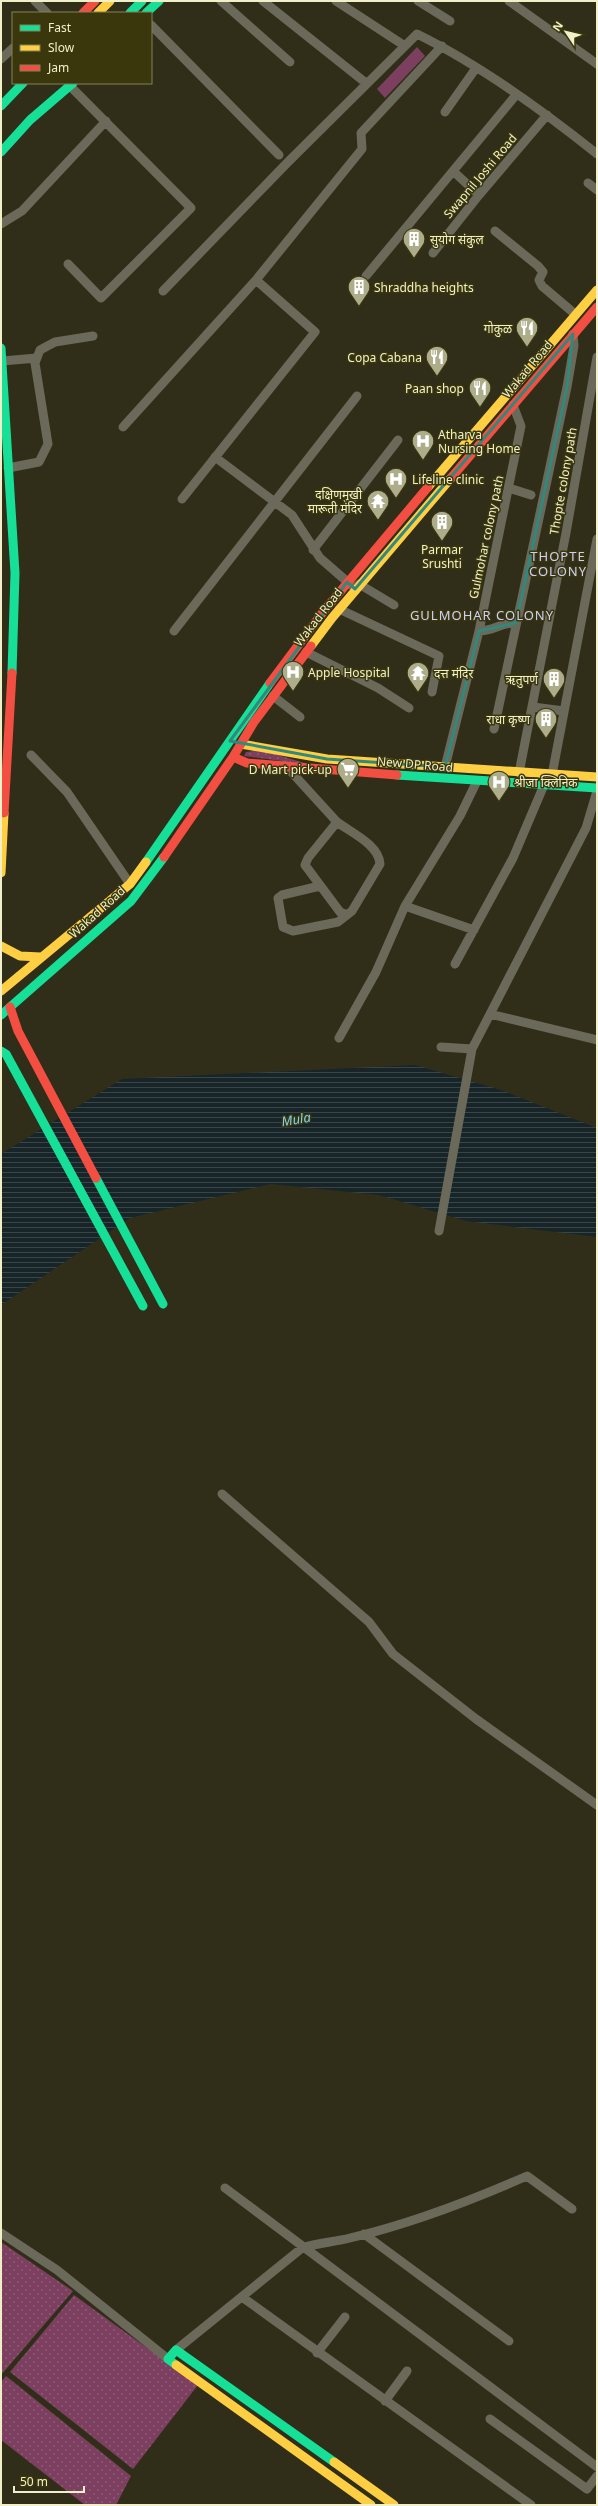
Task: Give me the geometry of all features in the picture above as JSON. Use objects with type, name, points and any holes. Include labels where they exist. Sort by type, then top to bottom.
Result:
[{"type":"main road","points":[[84,12],[95,1]]},
{"type":"main road","points":[[99,12],[110,1]]},
{"type":"main road","points":[[131,12],[142,1]]},
{"type":"main road","points":[[147,12],[159,1]]},
{"type":"main road","points":[[1,106],[23,84]]},
{"type":"main road","points":[[1,152],[30,120],[57,84]]},
{"type":"main road","points":[[30,120],[71,84]]},
{"type":"main road","name":"Wakad Road","points":[[1,991],[130,884],[279,669],[347,582],[597,290]]},
{"type":"main road","name":"Wakad Road","points":[[1,1016],[130,901],[185,828],[273,696],[357,586],[597,307]]},
{"type":"main road","points":[[1,348],[15,573],[13,663],[1,873]]},
{"type":"main road","name":"New DP Road","points":[[230,741],[327,759],[597,777]]},
{"type":"main road","name":"New DP Road","points":[[223,750],[233,757],[247,763],[477,781],[597,788]]},
{"type":"main road","points":[[1,946],[8,952],[24,957],[41,957]]},
{"type":"main road","points":[[10,1007],[18,1032],[163,1304]]},
{"type":"main road","points":[[1,1051],[6,1054],[143,1306]]},
{"type":"main road","points":[[370,2505],[168,2359],[176,2350],[394,2505]]},
{"type":"street","points":[[35,1],[46,12]]},
{"type":"street","points":[[221,1],[290,62]]},
{"type":"street","points":[[263,1],[366,83]]},
{"type":"street","points":[[336,1],[405,46]]},
{"type":"street","points":[[418,1],[450,21]]},
{"type":"street","points":[[509,1],[597,64]]},
{"type":"street","points":[[152,26],[279,155]]},
{"type":"street","points":[[163,291],[366,83],[417,34],[442,46],[547,115],[597,154]]},
{"type":"street","points":[[123,427],[256,280],[362,149],[361,133],[442,46]]},
{"type":"street","points":[[1,59],[12,49]]},
{"type":"street","points":[[445,112],[476,68]]},
{"type":"street","points":[[68,264],[101,298],[191,208],[71,84]]},
{"type":"street","points":[[366,276],[516,95]]},
{"type":"street","name":"Swapnil Joshi Road","points":[[433,253],[479,195],[547,115]]},
{"type":"street","points":[[1,224],[22,211],[106,121]]},
{"type":"street","points":[[453,171],[479,195]]},
{"type":"street","points":[[588,183],[597,190]]},
{"type":"street","points":[[495,231],[538,266],[543,272],[539,280],[542,286],[576,314]]},
{"type":"street","points":[[182,499],[314,332],[256,280]]},
{"type":"street","points":[[494,729],[568,381],[574,346],[573,334]]},
{"type":"street","points":[[8,468],[38,462],[48,444],[35,363],[40,350],[54,342],[93,336]]},
{"type":"street","name":"Thopte colony path","points":[[519,773],[533,707],[597,357]]},
{"type":"street","points":[[2,361],[37,358]]},
{"type":"street","points":[[174,631],[357,396]]},
{"type":"street","name":"Gulmohar colony path","points":[[445,767],[479,630],[521,426],[513,405]]},
{"type":"street","points":[[313,550],[398,440]]},
{"type":"street","points":[[215,457],[292,515],[313,550],[347,582],[394,605]]},
{"type":"street","points":[[509,488],[532,495]]},
{"type":"street","points":[[552,775],[597,539]]},
{"type":"street","points":[[339,609],[439,656],[432,692]]},
{"type":"street","points":[[479,630],[488,631],[509,622],[516,624]]},
{"type":"street","points":[[306,652],[378,688],[409,708]]},
{"type":"street","points":[[273,696],[300,717]]},
{"type":"street","points":[[533,707],[564,711]]},
{"type":"street","points":[[31,755],[67,792],[130,884]]},
{"type":"street","points":[[285,765],[337,822],[374,849],[380,856],[380,864],[352,911],[338,922],[290,931],[283,928],[277,902],[278,898],[282,895],[320,886]]},
{"type":"street","points":[[339,1038],[376,972],[405,906],[460,816],[477,781]]},
{"type":"street","points":[[455,964],[513,858],[544,784]]},
{"type":"street","points":[[438,1231],[472,1049],[586,828],[597,792]]},
{"type":"street","points":[[337,822],[308,858],[305,865],[340,912],[347,915]]},
{"type":"street","points":[[405,906],[474,930]]},
{"type":"street","points":[[490,1014],[597,1040]]},
{"type":"street","points":[[441,1046],[472,1049]]},
{"type":"street","points":[[222,1494],[369,1622],[393,1654],[476,1719],[597,1805]]},
{"type":"street","points":[[176,2350],[302,2248],[364,2234],[429,2214],[526,2176],[572,2209]]},
{"type":"street","points":[[225,2188],[302,2248],[597,2467]]},
{"type":"street","points":[[1,2233],[57,2270],[168,2359]]},
{"type":"street","points":[[364,2234],[508,2341]]},
{"type":"street","points":[[242,2297],[531,2505]]},
{"type":"street","points":[[318,2353],[345,2317]]},
{"type":"street","points":[[385,2401],[407,2371]]},
{"type":"street","points":[[490,2419],[587,2489],[597,2476]]},
{"type":"highlighted area","points":[[573,334],[567,387],[516,623],[479,631],[445,767],[327,759],[230,741],[347,582],[355,589]]},
{"type":"shaded area","points":[[417,47],[425,56],[385,98],[377,89]]},
{"type":"shaded area","points":[[262,750],[311,765],[244,756],[246,752]]},
{"type":"shaded area","points":[[1,2242],[73,2291],[1,2375]]},
{"type":"shaded area","points":[[74,2295],[198,2385],[133,2469],[10,2372]]},
{"type":"shaded area","points":[[6,2376],[131,2476],[116,2505],[85,2505],[1,2440],[1,2382]]},
{"type":"water","name":"Mula","points":[[415,1065],[501,1090],[597,1128],[597,1237],[466,1221],[379,1195],[270,1184],[130,1218],[1,1305],[1,1154],[122,1079]]},
{"type":"traffic: fast","points":[[131,12],[142,1]]},
{"type":"traffic: fast","points":[[147,12],[159,1]]},
{"type":"traffic: fast","points":[[1,106],[22,84]]},
{"type":"traffic: fast","points":[[1,152],[30,120],[72,84]]},
{"type":"traffic: fast","points":[[1,348],[15,573],[12,673]]},
{"type":"traffic: fast","points":[[146,862],[270,683]]},
{"type":"traffic: fast","points":[[397,775],[597,788]]},
{"type":"traffic: fast","points":[[1,1015],[131,901],[164,857]]},
{"type":"traffic: fast","points":[[1,1051],[6,1054],[143,1306]]},
{"type":"traffic: fast","points":[[96,1178],[163,1304]]},
{"type":"traffic: fast","points":[[176,2365],[168,2359],[176,2350],[334,2462]]},
{"type":"traffic: slow","points":[[99,12],[110,1]]},
{"type":"traffic: slow","points":[[428,487],[597,290]]},
{"type":"traffic: slow","points":[[311,646],[332,618],[451,478]]},
{"type":"traffic: slow","points":[[241,744],[327,759],[597,777]]},
{"type":"traffic: slow","points":[[1,873],[4,813]]},
{"type":"traffic: slow","points":[[1,991],[130,884],[146,862]]},
{"type":"traffic: slow","points":[[1,946],[20,956],[41,957]]},
{"type":"traffic: slow","points":[[176,2365],[371,2505]]},
{"type":"traffic: slow","points":[[334,2462],[394,2505]]},
{"type":"traffic: jam","points":[[84,12],[95,1]]},
{"type":"traffic: jam","points":[[451,478],[597,307]]},
{"type":"traffic: jam","points":[[270,683],[323,612],[428,487]]},
{"type":"traffic: jam","points":[[164,857],[233,757],[254,722],[311,646]]},
{"type":"traffic: jam","points":[[4,813],[12,673]]},
{"type":"traffic: jam","points":[[233,757],[247,763],[397,775]]},
{"type":"traffic: jam","points":[[10,1007],[18,1031],[96,1178]]},
{"type":"place","name":"सुयोग संकुल","points":[[414,258]]},
{"type":"place","name":"Shraddha heights","points":[[359,306]]},
{"type":"place","name":"गोकुळ","points":[[527,348]]},
{"type":"place","name":"Copa Cabana","points":[[437,376]]},
{"type":"place","name":"Paan shop","points":[[480,408]]},
{"type":"place","name":"Atharva Nursing Home","points":[[423,460]]},
{"type":"place","name":"Lifeline clinic","points":[[396,498]]},
{"type":"place","name":"दक्षिणमुखी मारूती मंदिर","points":[[378,520]]},
{"type":"place","name":"Parmar Srushti","points":[[442,542]]},
{"type":"place","name":"Apple Hospital","points":[[293,692]]},
{"type":"place","name":"दत्त मंदिर","points":[[418,692]]},
{"type":"place","name":"ऋतुपर्ण","points":[[554,698]]},
{"type":"place","name":"राधा कृष्ण","points":[[546,738]]},
{"type":"place","name":"D Mart pick-up","points":[[348,788]]},
{"type":"place","name":"श्रीजा क्लिनिक","points":[[499,802]]},
{"type":"district","name":"THOPTE COLONY","points":[[558,564]]},
{"type":"district","name":"GULMOHAR COLONY","points":[[482,615]]}]
